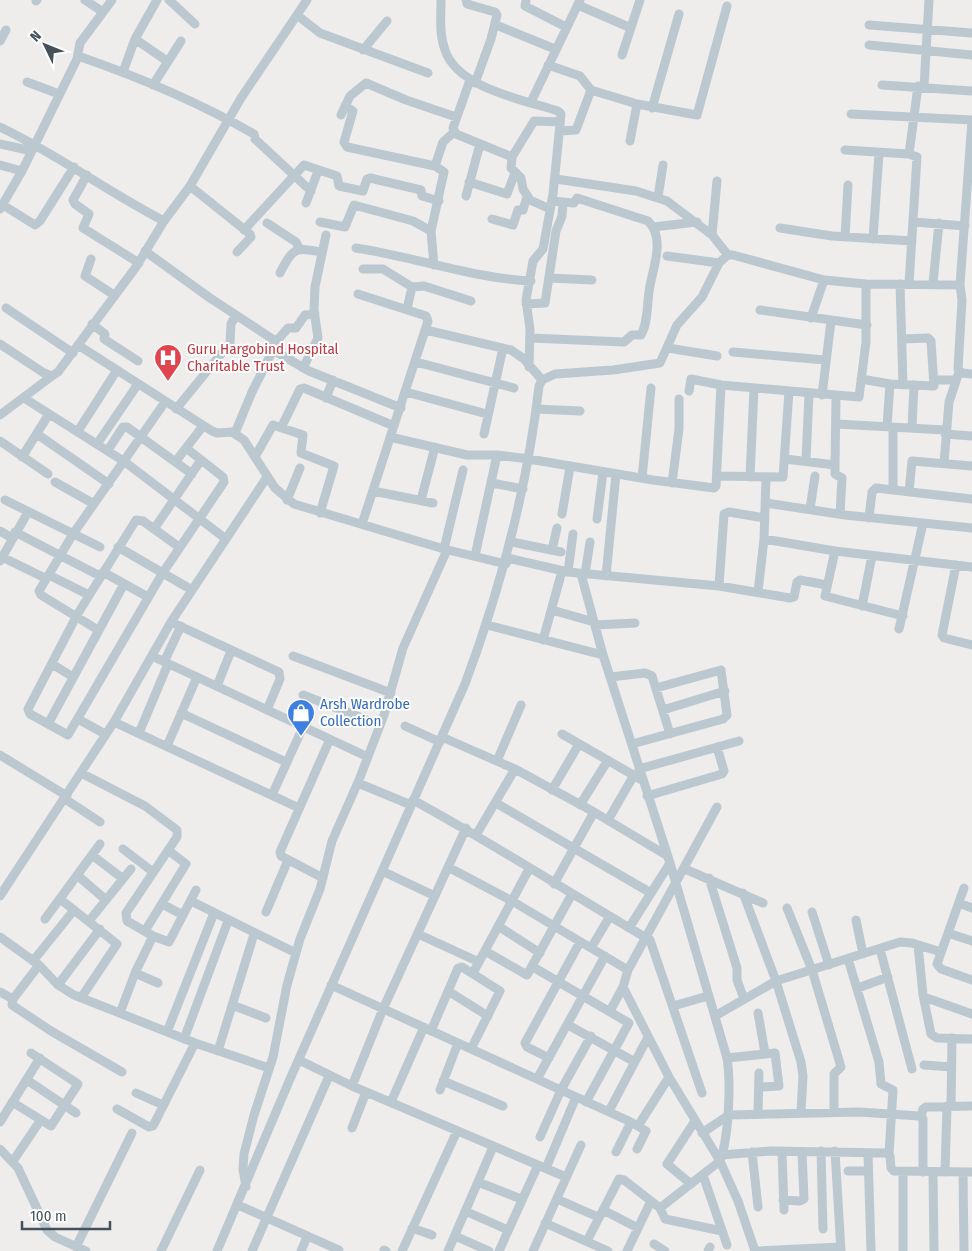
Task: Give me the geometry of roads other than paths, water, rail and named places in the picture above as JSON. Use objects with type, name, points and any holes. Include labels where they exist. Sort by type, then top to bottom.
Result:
[{"type":"street","points":[[85,0],[103,12]]},
{"type":"street","points":[[74,167],[40,221],[35,225],[1,207],[22,171],[78,56],[80,43],[112,0]]},
{"type":"street","points":[[123,72],[135,39],[157,0]]},
{"type":"street","points":[[1,412],[24,398],[52,376],[76,349],[92,324],[139,263],[164,221],[190,186],[228,119],[307,0]]},
{"type":"street","points":[[441,0],[441,30],[444,49],[451,64],[472,81],[560,112],[556,179],[543,249],[532,264],[531,281],[526,304],[530,338],[530,367]]},
{"type":"street","points":[[435,166],[443,142],[454,132],[456,117],[496,25],[497,17],[495,12],[468,4],[466,0]]},
{"type":"street","points":[[526,0],[525,6],[566,27]]},
{"type":"street","points":[[622,55],[640,0]]},
{"type":"street","points":[[909,154],[927,50],[929,0]]},
{"type":"street","points":[[174,2],[196,24]]},
{"type":"street","points":[[531,102],[579,2],[631,28]]},
{"type":"street","points":[[548,65],[580,76],[591,90],[652,108],[696,116],[699,113],[727,6]]},
{"type":"street","points":[[652,108],[679,14]]},
{"type":"street","points":[[297,15],[320,33],[428,73]]},
{"type":"street","points":[[363,50],[387,21]]},
{"type":"street","points":[[496,25],[555,49]]},
{"type":"street","points":[[869,26],[972,33]]},
{"type":"street","points":[[0,41],[6,30]]},
{"type":"street","points":[[135,39],[167,61]]},
{"type":"street","points":[[153,85],[181,41]]},
{"type":"street","points":[[869,45],[972,56]]},
{"type":"street","points":[[78,56],[153,85],[228,119],[254,134],[255,139],[311,191]]},
{"type":"street","points":[[28,82],[59,94]]},
{"type":"street","points":[[341,115],[350,96],[369,84],[406,100],[456,117]]},
{"type":"street","points":[[882,85],[921,86],[972,91]]},
{"type":"street","points":[[530,338],[624,342],[632,335],[642,334],[657,253],[653,226],[646,219],[625,215],[577,198],[574,202],[551,205],[533,202],[527,197],[521,178],[511,168],[512,157],[534,120],[576,130],[591,90]]},
{"type":"street","points":[[630,141],[638,104]]},
{"type":"street","points":[[345,106],[353,110],[344,142],[345,146],[435,166],[444,172],[431,230],[434,265]]},
{"type":"street","points":[[851,114],[972,120],[967,260],[960,285],[962,300],[957,376],[945,432],[944,463]]},
{"type":"street","points":[[0,127],[33,148],[88,175],[114,194],[164,221]]},
{"type":"street","points":[[454,132],[512,157]]},
{"type":"street","points":[[0,144],[33,148]]},
{"type":"street","points":[[466,196],[480,144]]},
{"type":"street","points":[[845,150],[909,154],[915,156],[918,160],[912,241],[904,284],[903,385]]},
{"type":"street","points":[[873,239],[878,153]]},
{"type":"street","points":[[0,165],[22,171]]},
{"type":"street","points":[[244,230],[304,165],[339,177],[339,186],[363,191],[367,179],[370,178],[421,190],[422,196],[439,201]]},
{"type":"street","points":[[658,197],[663,165]]},
{"type":"street","points":[[306,203],[318,170]]},
{"type":"street","points":[[470,182],[507,194],[515,172]]},
{"type":"street","points":[[88,175],[73,200],[74,203],[89,214],[83,228],[139,263]]},
{"type":"street","points":[[556,179],[620,188],[658,197],[674,205],[697,222],[712,235],[728,255]]},
{"type":"street","points":[[712,235],[717,181]]},
{"type":"street","points":[[845,237],[848,185]]},
{"type":"street","points":[[190,186],[251,237],[237,252]]},
{"type":"street","points":[[492,220],[513,225],[518,210],[523,210],[527,197]]},
{"type":"street","points":[[526,304],[545,304],[547,279],[550,278],[555,236],[562,216],[563,203]]},
{"type":"street","points":[[320,222],[345,227],[354,204],[413,221],[431,230]]},
{"type":"street","points":[[653,226],[697,222]]},
{"type":"street","points":[[914,222],[967,229]]},
{"type":"street","points":[[267,223],[296,242],[299,248]]},
{"type":"street","points":[[933,283],[939,224]]},
{"type":"street","points":[[780,228],[845,237],[912,241]]},
{"type":"street","points":[[303,368],[318,338],[314,314],[315,287],[326,235]]},
{"type":"street","points":[[280,273],[290,255],[299,248],[322,252]]},
{"type":"street","points":[[356,248],[386,253],[486,277],[531,281]]},
{"type":"street","points":[[145,251],[236,315],[303,368],[401,408]]},
{"type":"street","points":[[383,269],[386,253]]},
{"type":"street","points":[[217,1251],[465,684],[487,626],[512,542],[529,459],[539,386],[542,380],[555,374],[613,370],[656,364],[663,358],[677,325],[702,297],[719,263],[728,255],[824,280],[866,284],[933,283],[960,285]]},
{"type":"street","points":[[667,256],[719,263]]},
{"type":"street","points":[[92,259],[85,276],[114,295]]},
{"type":"street","points":[[363,269],[383,269],[412,287],[424,286],[471,301]]},
{"type":"street","points":[[550,278],[592,280]]},
{"type":"street","points":[[811,318],[824,280]]},
{"type":"street","points":[[689,391],[691,379],[720,385],[859,398],[867,325],[866,284]]},
{"type":"street","points":[[407,309],[412,287]]},
{"type":"street","points":[[358,294],[407,309],[428,318],[416,362],[362,524]]},
{"type":"street","points":[[962,300],[972,300]]},
{"type":"street","points":[[6,308],[76,349],[117,370],[203,426],[217,433],[235,433],[244,440],[256,455],[267,477],[287,500],[320,513],[446,550],[565,572],[719,586],[790,598],[794,597],[797,582],[800,580],[827,585]]},
{"type":"street","points":[[760,310],[867,325]]},
{"type":"street","points":[[235,433],[274,346],[288,328],[297,326],[304,315],[314,314]]},
{"type":"street","points":[[176,409],[230,343],[231,324],[236,315]]},
{"type":"street","points":[[822,395],[831,321]]},
{"type":"street","points":[[92,324],[105,334],[104,339],[138,361]]},
{"type":"street","points":[[426,330],[503,348],[518,354],[542,380]]},
{"type":"street","points":[[861,379],[890,384],[932,386],[935,380],[930,339],[902,339]]},
{"type":"street","points":[[0,344],[44,373],[52,376]]},
{"type":"street","points":[[484,434],[503,348]]},
{"type":"street","points":[[668,348],[717,356]]},
{"type":"street","points":[[733,352],[825,360]]},
{"type":"street","points":[[416,362],[514,388]]},
{"type":"street","points":[[78,431],[117,370]]},
{"type":"street","points":[[935,380],[972,374]]},
{"type":"street","points":[[326,398],[333,380]]},
{"type":"street","points":[[97,444],[138,384]]},
{"type":"street","points":[[890,384],[893,490]]},
{"type":"street","points":[[390,437],[467,455],[497,455],[529,459],[672,483],[714,488],[717,476],[720,385]]},
{"type":"street","points":[[912,428],[914,385]]},
{"type":"street","points":[[282,426],[302,388],[394,426]]},
{"type":"street","points":[[642,478],[650,388]]},
{"type":"street","points":[[750,477],[754,388]]},
{"type":"street","points":[[717,476],[783,477],[789,391]]},
{"type":"street","points":[[406,392],[487,414]]},
{"type":"street","points":[[806,460],[809,394]]},
{"type":"street","points":[[836,397],[835,474],[842,478],[840,514]]},
{"type":"street","points":[[24,398],[108,450],[226,539]]},
{"type":"street","points":[[672,483],[679,399]]},
{"type":"street","points":[[98,630],[77,615],[40,594],[47,576],[73,534],[165,402]]},
{"type":"street","points":[[536,410],[580,411]]},
{"type":"street","points":[[22,457],[49,414]]},
{"type":"street","points":[[837,424],[890,426],[972,436]]},
{"type":"street","points":[[108,450],[125,426],[143,436],[192,474]]},
{"type":"street","points":[[176,461],[203,426]]},
{"type":"street","points":[[256,455],[272,426],[282,426],[303,435],[301,453],[334,466],[320,513]]},
{"type":"street","points":[[37,434],[109,484]]},
{"type":"street","points":[[0,441],[48,474]]},
{"type":"street","points":[[422,500],[435,447]]},
{"type":"street","points":[[179,547],[138,519],[88,595],[28,710],[30,714],[67,735],[162,574],[225,480],[186,448]]},
{"type":"street","points":[[475,556],[497,455]]},
{"type":"street","points":[[785,459],[806,460],[835,465]]},
{"type":"street","points":[[154,529],[202,460]]},
{"type":"street","points":[[909,492],[912,461],[972,466]]},
{"type":"street","points":[[562,514],[570,467]]},
{"type":"street","points":[[287,500],[300,468]]},
{"type":"street","points":[[246,1187],[243,1169],[244,1154],[269,1068],[296,953],[323,878],[332,841],[358,783],[380,725],[403,648],[446,550],[463,470]]},
{"type":"street","points":[[597,519],[603,472]]},
{"type":"street","points":[[606,576],[616,474]]},
{"type":"street","points":[[810,509],[815,476]]},
{"type":"street","points":[[1,892],[66,798],[114,722],[170,622],[267,477]]},
{"type":"street","points":[[758,592],[764,539],[766,478]]},
{"type":"street","points":[[55,482],[94,504]]},
{"type":"street","points":[[492,483],[523,489]]},
{"type":"street","points":[[869,518],[873,490],[893,490],[972,499]]},
{"type":"street","points":[[373,491],[434,502]]},
{"type":"street","points":[[4,500],[100,548]]},
{"type":"street","points":[[766,503],[869,518],[972,528]]},
{"type":"street","points":[[28,512],[1,558],[88,595]]},
{"type":"street","points":[[719,586],[724,514],[729,512],[765,518]]},
{"type":"street","points":[[899,629],[923,523]]},
{"type":"street","points":[[512,542],[557,551],[557,528]]},
{"type":"street","points":[[0,531],[60,555],[148,597]]},
{"type":"street","points":[[543,640],[565,572],[573,534]]},
{"type":"street","points":[[764,539],[872,556],[972,567]]},
{"type":"street","points":[[590,542],[583,574],[594,623],[632,744],[638,775],[668,859],[727,1058],[730,1078],[721,1158]]},
{"type":"street","points":[[118,548],[192,590]]},
{"type":"street","points":[[835,551],[825,595],[827,598],[903,616]]},
{"type":"street","points":[[862,606],[872,556]]},
{"type":"street","points":[[956,565],[942,635],[944,638],[972,645]]},
{"type":"street","points":[[48,724],[124,584]]},
{"type":"street","points":[[552,610],[594,623],[635,623]]},
{"type":"street","points":[[170,622],[281,673],[267,710]]},
{"type":"street","points":[[138,733],[181,626]]},
{"type":"street","points":[[487,626],[603,655]]},
{"type":"street","points":[[217,686],[231,651]]},
{"type":"street","points":[[152,656],[368,757]]},
{"type":"street","points":[[292,656],[391,693]]},
{"type":"street","points":[[52,664],[73,677]]},
{"type":"street","points":[[632,744],[725,718],[723,671],[720,669],[656,688]]},
{"type":"street","points":[[610,677],[649,674],[656,688],[670,734]]},
{"type":"street","points":[[167,746],[197,677]]},
{"type":"street","points":[[663,710],[725,691]]},
{"type":"street","points":[[303,695],[380,725]]},
{"type":"street","points":[[496,760],[521,704]]},
{"type":"street","points":[[181,713],[286,762]]},
{"type":"street","points":[[78,719],[105,734]]},
{"type":"street","points":[[114,722],[299,808]]},
{"type":"street","points":[[405,726],[515,769],[608,820],[668,859]]},
{"type":"street","points":[[272,795],[303,727]]},
{"type":"street","points":[[562,734],[638,775]]},
{"type":"street","points":[[323,878],[281,856],[280,852],[330,739]]},
{"type":"street","points":[[608,820],[638,775],[739,741]]},
{"type":"street","points":[[552,790],[579,744]]},
{"type":"street","points":[[647,796],[722,774],[724,771],[717,747]]},
{"type":"street","points":[[0,755],[100,822]]},
{"type":"street","points":[[580,805],[608,760]]},
{"type":"street","points":[[476,835],[515,769]]},
{"type":"street","points":[[81,773],[145,806],[175,827],[178,834],[125,916],[127,921],[149,934],[169,942],[196,890]]},
{"type":"street","points":[[358,783],[412,802],[466,828],[529,869],[650,940],[702,1093]]},
{"type":"street","points":[[496,802],[651,893]]},
{"type":"street","points":[[610,1010],[622,987],[628,970],[685,869],[717,807]]},
{"type":"street","points":[[554,884],[594,812]]},
{"type":"street","points":[[352,1086],[383,1009],[466,828]]},
{"type":"street","points":[[45,919],[100,844]]},
{"type":"street","points":[[123,849],[153,872]]},
{"type":"street","points":[[120,1013],[162,904],[186,864],[168,850]]},
{"type":"street","points":[[92,855],[122,878]]},
{"type":"street","points":[[629,928],[651,893],[668,859]]},
{"type":"street","points":[[266,912],[288,860]]},
{"type":"street","points":[[448,867],[512,901],[628,970]]},
{"type":"street","points":[[89,921],[131,869]]},
{"type":"street","points":[[474,974],[529,869]]},
{"type":"street","points":[[685,869],[744,893],[763,903]]},
{"type":"street","points":[[382,871],[436,896]]},
{"type":"street","points":[[77,876],[105,899]]},
{"type":"street","points":[[709,878],[737,968],[737,980],[744,999]]},
{"type":"street","points":[[964,888],[941,952],[938,967],[972,980]]},
{"type":"street","points":[[744,893],[776,981],[803,1071],[801,1112]]},
{"type":"street","points":[[485,951],[526,975],[533,967],[572,894]]},
{"type":"street","points":[[60,899],[116,942],[116,946],[81,998]]},
{"type":"street","points":[[191,901],[254,934],[296,953]]},
{"type":"street","points":[[959,903],[972,908]]},
{"type":"street","points":[[162,904],[183,915]]},
{"type":"street","points":[[787,908],[812,970],[841,1067],[834,1074],[834,1112]]},
{"type":"street","points":[[74,910],[13,999],[14,1007],[122,1072]]},
{"type":"street","points":[[812,912],[829,965]]},
{"type":"street","points":[[167,1032],[214,913]]},
{"type":"street","points":[[591,948],[610,916]]},
{"type":"street","points":[[856,920],[863,954]]},
{"type":"street","points":[[184,1039],[228,921]]},
{"type":"street","points":[[498,926],[540,954]]},
{"type":"street","points":[[58,985],[100,929]]},
{"type":"street","points":[[948,933],[972,941]]},
{"type":"street","points":[[218,1051],[254,934]]},
{"type":"street","points":[[418,934],[479,962]]},
{"type":"street","points":[[0,936],[36,963],[58,985],[81,998],[184,1039],[269,1068]]},
{"type":"street","points":[[549,1058],[525,1045],[580,942]]},
{"type":"street","points":[[715,1016],[776,981],[880,949],[906,942],[941,952]]},
{"type":"street","points":[[918,944],[924,997],[931,1034],[937,1038],[972,1039]]},
{"type":"street","points":[[880,949],[912,1069]]},
{"type":"street","points":[[538,1079],[605,956]]},
{"type":"street","points":[[848,959],[879,1062],[881,1084],[893,1090],[889,1154],[892,1170],[933,1173],[967,1172],[964,1251]]},
{"type":"street","points":[[391,1102],[460,967],[499,990],[471,1049]]},
{"type":"street","points":[[533,967],[610,1010],[629,1023],[586,1102]]},
{"type":"street","points":[[134,973],[158,983]]},
{"type":"street","points":[[858,988],[888,977]]},
{"type":"street","points":[[332,986],[635,1124],[646,1131],[637,1149]]},
{"type":"street","points":[[622,987],[669,1077],[702,1133],[721,1158],[755,1251]]},
{"type":"street","points":[[448,991],[488,1016]]},
{"type":"street","points":[[0,992],[13,999]]},
{"type":"street","points":[[673,1006],[708,996]]},
{"type":"street","points":[[924,997],[972,1014]]},
{"type":"street","points":[[232,1005],[266,1018]]},
{"type":"street","points":[[758,1013],[765,1053]]},
{"type":"street","points":[[568,1025],[635,1062]]},
{"type":"street","points":[[540,1138],[561,1090],[590,1036]]},
{"type":"street","points":[[609,1111],[648,1037]]},
{"type":"street","points":[[945,1172],[952,1038]]},
{"type":"street","points":[[117,1109],[151,1127],[195,1043]]},
{"type":"street","points":[[458,1043],[442,1085],[503,1106]]},
{"type":"street","points":[[727,1058],[773,1052],[776,1054],[779,1084],[776,1087],[760,1087]]},
{"type":"street","points":[[12,1102],[50,1126],[66,1105],[78,1082],[31,1053]]},
{"type":"street","points":[[0,1122],[40,1058]]},
{"type":"street","points":[[299,1060],[329,1076],[566,1177]]},
{"type":"street","points":[[924,1065],[951,1067]]},
{"type":"street","points":[[758,1114],[759,1073]]},
{"type":"street","points":[[253,1251],[329,1076]]},
{"type":"street","points":[[616,1152],[669,1077]]},
{"type":"street","points":[[26,1080],[76,1113]]},
{"type":"street","points":[[352,1128],[366,1092]]},
{"type":"street","points":[[136,1093],[162,1105]]},
{"type":"street","points":[[499,1251],[521,1200],[542,1166],[576,1097]]},
{"type":"street","points":[[923,1172],[921,1117],[923,1109],[926,1107],[972,1106]]},
{"type":"street","points":[[702,1133],[727,1116],[834,1112],[921,1117]]},
{"type":"street","points":[[14,1161],[40,1121]]},
{"type":"street","points":[[690,1184],[667,1164],[696,1121]]},
{"type":"street","points":[[402,1251],[457,1130]]},
{"type":"street","points":[[0,1149],[14,1161],[45,1227],[55,1237],[82,1250],[132,1133]]},
{"type":"street","points":[[534,1251],[581,1145]]},
{"type":"street","points":[[448,1251],[493,1147]]},
{"type":"street","points":[[660,1208],[703,1175],[721,1158],[752,1152],[782,1151],[889,1154]]},
{"type":"street","points":[[782,1151],[784,1210]]},
{"type":"street","points":[[821,1151],[823,1229]]},
{"type":"street","points":[[759,1251],[841,1249],[835,1151]]},
{"type":"street","points":[[752,1152],[758,1207]]},
{"type":"street","points":[[784,1200],[800,1201],[804,1199],[802,1152]]},
{"type":"street","points":[[868,1153],[871,1251]]},
{"type":"street","points":[[161,1251],[200,1170]]},
{"type":"street","points":[[848,1171],[868,1171]]},
{"type":"street","points":[[903,1251],[904,1172]]},
{"type":"street","points":[[933,1173],[934,1251]]},
{"type":"street","points":[[703,1175],[726,1244]]},
{"type":"street","points":[[587,1241],[618,1179],[624,1180],[660,1208],[665,1219],[722,1231]]},
{"type":"street","points":[[478,1182],[521,1200]]},
{"type":"street","points":[[557,1199],[638,1228]]},
{"type":"street","points":[[627,1251],[651,1201]]},
{"type":"street","points":[[238,1205],[339,1250]]},
{"type":"street","points":[[822,1209],[837,1208]]},
{"type":"street","points":[[465,1211],[508,1230]]},
{"type":"street","points":[[545,1223],[608,1251]]},
{"type":"street","points":[[412,1228],[432,1234]]},
{"type":"street","points":[[455,1236],[489,1251]]},
{"type":"street","points":[[301,1251],[307,1237]]},
{"type":"street","points":[[654,1244],[665,1251]]},
{"type":"place","name":"Guru Hargobind Hospital Charitable Trust","points":[[168,382]]},
{"type":"place","name":"Arsh Wardrobe Collection","points":[[301,737]]}]
